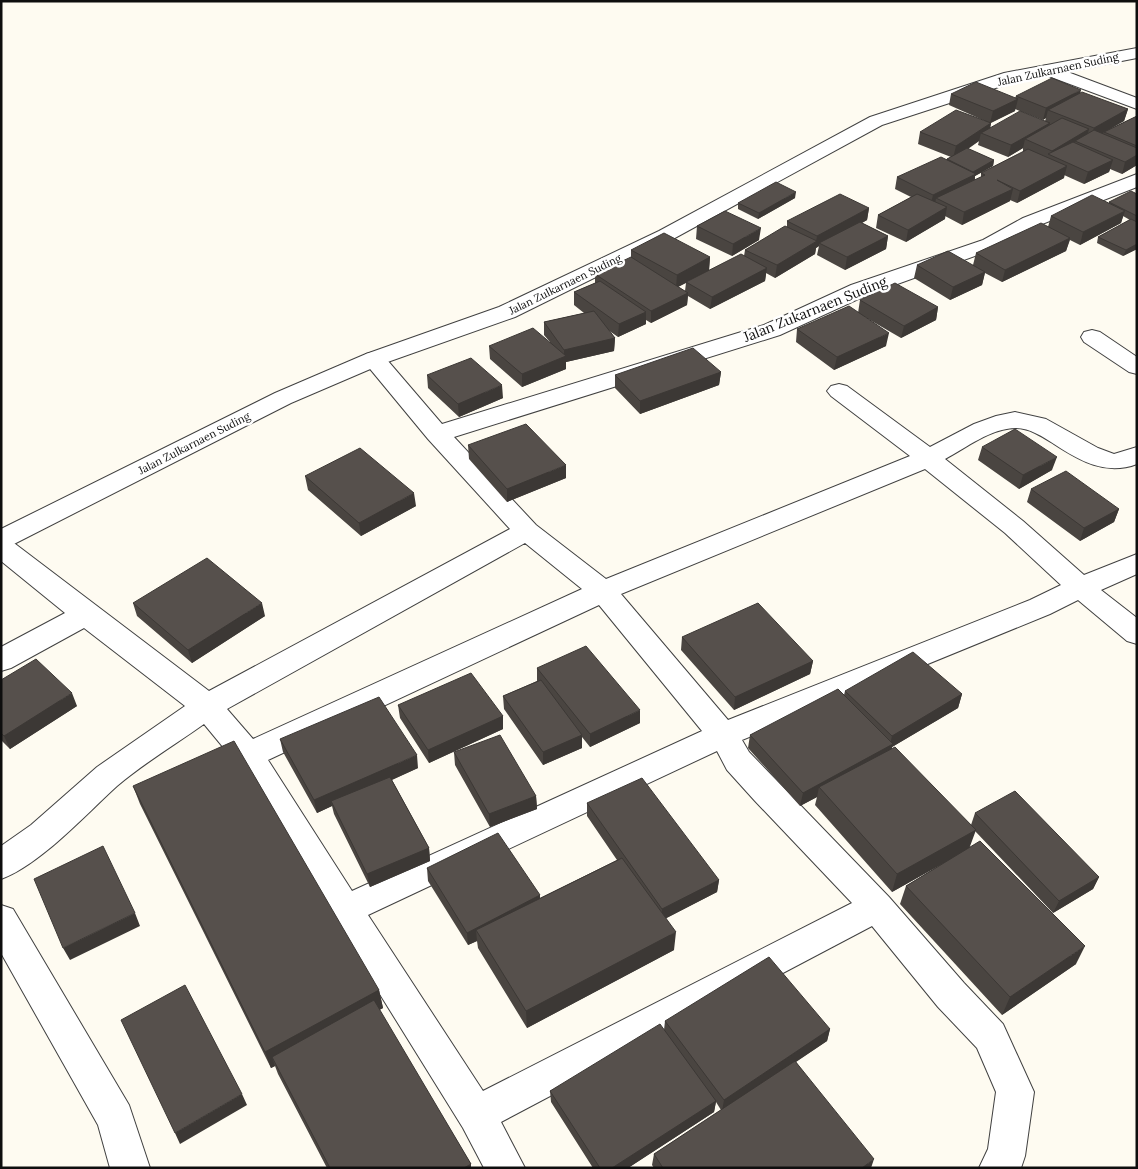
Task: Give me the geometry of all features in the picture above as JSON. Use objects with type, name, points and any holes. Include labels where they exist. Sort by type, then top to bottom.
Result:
[{"type":"street","name":"Jalan Zulkarnaen Suding","points":[[1,540],[283,398],[374,359],[507,312],[666,235],[876,121],[1010,77],[1137,53]]},
{"type":"street","points":[[1049,70],[1137,104]]},
{"type":"street","name":"Jalan Zukarnaen Suding","points":[[437,434],[772,330],[859,290],[990,244],[1030,222],[1137,180]]},
{"type":"street","points":[[1092,338],[1137,367]]},
{"type":"street","points":[[374,359],[437,434],[527,531],[603,591],[723,735],[738,761],[877,907],[951,995],[990,1036],[1015,1092],[1006,1156],[998,1168]]},
{"type":"street","points":[[839,391],[868,411],[1014,527],[1080,587],[1137,634]]},
{"type":"street","points":[[248,755],[603,591],[928,458],[1003,422],[1016,420],[1036,422],[1083,452],[1126,459],[1137,479]]},
{"type":"street","points":[[1,865],[42,836],[108,776],[207,706],[527,531]]},
{"type":"street","points":[[1,547],[207,706],[248,755],[476,1115],[506,1168]]},
{"type":"street","points":[[345,910],[723,735],[1040,607],[1080,587],[1137,563]]},
{"type":"street","points":[[1,660],[86,614]]},
{"type":"street","points":[[476,1115],[877,907]]},
{"type":"street","points":[[1,920],[115,1118],[130,1168]]},
{"type":"building","points":[[1052,78],[1081,90],[1046,108],[1016,96]]},
{"type":"building","points":[[976,82],[1018,99],[993,111],[951,94]]},
{"type":"building","points":[[1082,92],[1128,109],[1094,128],[1048,110]]},
{"type":"building","points":[[956,110],[991,123],[956,146],[920,132]]},
{"type":"building","points":[[1020,111],[1050,123],[1011,145],[981,133]]},
{"type":"building","points":[[1137,116],[1137,146],[1104,132]]},
{"type":"building","points":[[1062,118],[1089,129],[1052,151],[1025,139]]},
{"type":"building","points":[[1094,130],[1137,148],[1137,155],[1125,162],[1075,141]]},
{"type":"building","points":[[1073,142],[1113,160],[1088,172],[1048,154]]},
{"type":"building","points":[[967,148],[994,160],[973,172],[947,159]]},
{"type":"building","points":[[1028,149],[1067,166],[1020,191],[997,180],[1013,189],[964,212],[936,198],[985,175],[981,173]]},
{"type":"building","points":[[941,157],[976,174],[933,195],[897,177]]},
{"type":"building","points":[[776,182],[796,192],[759,213],[738,203]]},
{"type":"building","points":[[1131,191],[1137,194],[1137,216],[1109,202]]},
{"type":"building","points":[[840,194],[869,208],[817,236],[787,221]]},
{"type":"building","points":[[917,194],[947,207],[908,230],[878,215]]},
{"type":"building","points":[[1092,195],[1125,211],[1083,232],[1051,216]]},
{"type":"building","points":[[725,211],[761,228],[733,244],[697,226]]},
{"type":"building","points":[[1131,219],[1137,222],[1137,244],[1126,250],[1098,237]]},
{"type":"building","points":[[860,222],[888,236],[847,257],[819,243]]},
{"type":"building","points":[[1041,223],[1070,238],[1005,270],[976,253]]},
{"type":"building","points":[[785,226],[817,241],[777,265],[745,250]]},
{"type":"building","points":[[664,233],[710,257],[677,275],[631,250]]},
{"type":"building","points":[[948,251],[985,272],[953,287],[917,265]]},
{"type":"building","points":[[741,254],[767,268],[712,297],[686,282]]},
{"type":"building","points":[[631,257],[688,293],[651,311],[595,274]]},
{"type":"building","points":[[600,281],[646,312],[619,324],[574,292]]},
{"type":"building","points":[[895,283],[938,307],[904,326],[860,300]]},
{"type":"building","points":[[849,306],[889,333],[837,357],[797,329]]},
{"type":"building","points":[[594,311],[615,338],[564,350],[544,322]]},
{"type":"building","points":[[533,328],[566,356],[522,374],[489,346]]},
{"type":"building","points":[[693,348],[721,372],[640,401],[615,375]]},
{"type":"building","points":[[471,358],[502,385],[458,404],[427,375]]},
{"type":"building","points":[[526,424],[566,465],[507,489],[468,445]]},
{"type":"building","points":[[1015,429],[1057,457],[1023,475],[982,447]]},
{"type":"building","points":[[360,448],[414,493],[359,523],[305,476]]},
{"type":"building","points":[[1066,471],[1119,509],[1084,528],[1031,489]]},
{"type":"building","points":[[207,558],[262,603],[188,650],[133,603]]},
{"type":"building","points":[[758,603],[813,661],[735,697],[682,637]]},
{"type":"building","points":[[586,646],[640,710],[590,734],[537,668]]},
{"type":"building","points":[[913,652],[962,694],[892,736],[845,691]]},
{"type":"building","points":[[36,659],[72,693],[4,736],[1,733],[1,680]]},
{"type":"building","points":[[471,673],[503,716],[428,750],[398,705]]},
{"type":"building","points":[[541,680],[582,735],[543,752],[503,696]]},
{"type":"building","points":[[838,689],[893,744],[803,793],[750,735]]},
{"type":"building","points":[[379,697],[417,755],[314,800],[280,739]]},
{"type":"building","points":[[500,735],[536,796],[489,814],[454,752]]},
{"type":"building","points":[[234,741],[379,990],[265,1052],[133,786]]},
{"type":"building","points":[[895,747],[976,830],[897,874],[819,787]]},
{"type":"building","points":[[390,777],[429,848],[367,874],[331,801]]},
{"type":"building","points":[[642,778],[719,880],[662,909],[587,803]]},
{"type":"building","points":[[1015,791],[1099,877],[1059,901],[975,813]]},
{"type":"building","points":[[498,833],[540,895],[467,933],[427,868]]},
{"type":"building","points":[[980,841],[1085,946],[1010,997],[906,886]]},
{"type":"building","points":[[103,846],[135,913],[63,948],[34,879]]},
{"type":"building","points":[[622,858],[676,932],[526,1011],[476,930]]},
{"type":"building","points":[[769,957],[830,1029],[724,1100],[665,1021]]},
{"type":"building","points":[[185,985],[242,1094],[175,1133],[121,1020]]},
{"type":"building","points":[[374,1000],[471,1164],[464,1168],[330,1168],[272,1057]]},
{"type":"building","points":[[660,1024],[716,1101],[612,1168],[600,1168],[550,1091]]},
{"type":"building","points":[[795,1061],[874,1159],[862,1168],[663,1168],[654,1154]]}]
